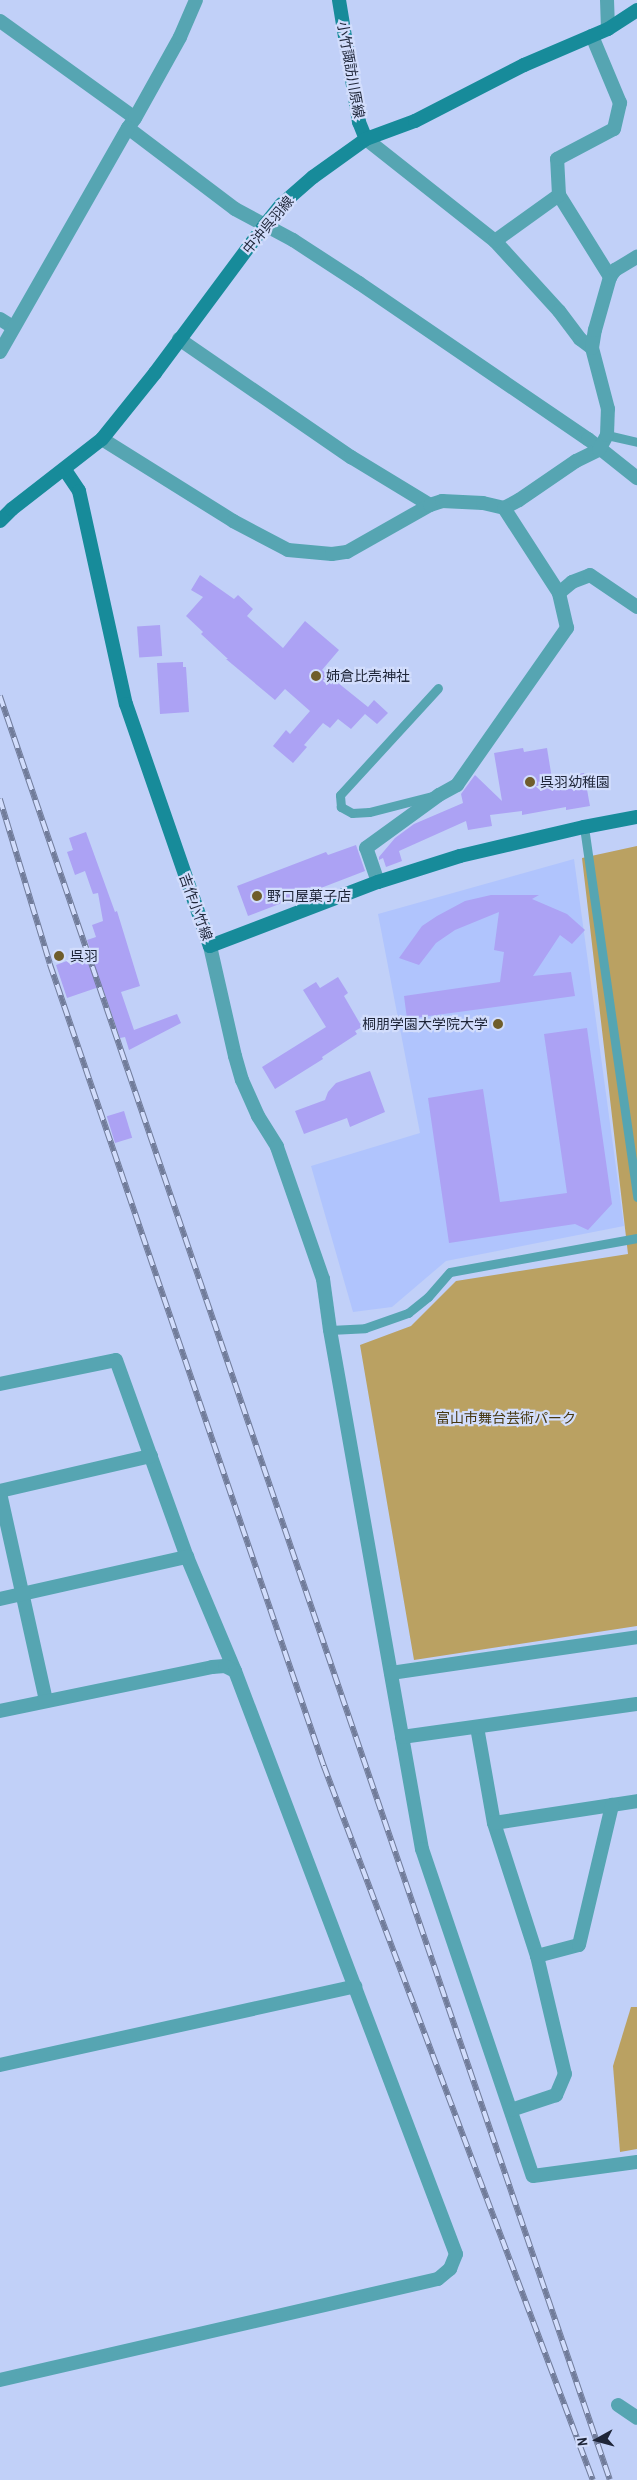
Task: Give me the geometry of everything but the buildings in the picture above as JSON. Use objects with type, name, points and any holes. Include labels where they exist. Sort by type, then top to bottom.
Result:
[{"type":"main road","name":"小竹諏訪川原線","points":[[339,0],[358,122],[366,139]]},
{"type":"main road","name":"中沖呉羽線","points":[[0,521],[12,508],[65,470],[102,439],[155,373],[178,339],[264,226],[282,204],[314,177],[366,139],[415,120],[459,96],[608,29],[637,10]]},
{"type":"main road","name":"吉作小竹線","points":[[65,470],[79,491],[126,704],[210,946],[378,882],[460,856],[584,827],[637,817]]},
{"type":"street","points":[[0,352],[180,37],[196,0]]},
{"type":"street","points":[[608,0],[608,29]]},
{"type":"street","points":[[0,21],[131,123],[235,209],[293,240],[359,283],[588,439],[599,450],[637,478]]},
{"type":"street","points":[[592,36],[620,103],[614,129],[557,159],[559,195],[610,277]]},
{"type":"street","points":[[366,139],[495,241],[559,312],[580,339],[592,348]]},
{"type":"street","points":[[495,241],[559,195]]},
{"type":"street","points":[[102,439],[233,521],[288,550],[332,554],[347,552],[362,546],[430,505],[442,500],[483,503],[504,508],[519,500],[576,461],[599,450],[607,436],[608,409],[592,348],[595,330],[610,277],[615,270],[637,257]]},
{"type":"street","points":[[0,319],[13,327]]},
{"type":"street","points":[[178,339],[352,457],[430,505]]},
{"type":"street","points":[[378,882],[366,848],[439,795],[457,785],[567,628],[558,593],[504,508]]},
{"type":"street","points":[[558,593],[572,582],[590,575],[637,607]]},
{"type":"street","points":[[210,946],[234,1056],[242,1080],[258,1116],[276,1147],[324,1280],[330,1330],[422,1849],[533,2176],[637,2162]]},
{"type":"street","points":[[0,1384],[116,1360],[187,1557],[235,1671],[456,2254],[450,2269],[438,2279],[0,2380]]},
{"type":"street","points":[[46,1701],[0,1492],[150,1456]]},
{"type":"street","points":[[0,1599],[187,1557]]},
{"type":"street","points":[[391,1673],[637,1637]]},
{"type":"street","points":[[0,1712],[212,1667],[225,1666],[235,1671]]},
{"type":"street","points":[[402,1737],[637,1704]]},
{"type":"street","points":[[477,1727],[494,1823],[537,1956],[565,2074],[556,2095],[511,2110]]},
{"type":"street","points":[[494,1823],[637,1801]]},
{"type":"street","points":[[537,1956],[579,1945],[612,1805]]},
{"type":"street","points":[[0,2065],[354,1986]]},
{"type":"street","points":[[618,2405],[637,2418]]},
{"type":"lane","points":[[607,436],[637,442]]},
{"type":"lane","points":[[438,688],[340,795],[341,807],[352,813],[369,812],[439,795]]},
{"type":"lane","points":[[584,827],[637,1197]]},
{"type":"lane","points":[[330,1330],[365,1328],[408,1313],[428,1296],[450,1272],[637,1238]]},
{"type":"shaded area","name":"桐朋学園大学院大学","points":[[574,859],[624,1226],[446,1261],[392,1307],[353,1312],[311,1166],[420,1133],[378,914]]},
{"type":"green space","name":"富山市舞台芸術パーク","points":[[637,846],[637,1626],[414,1660],[360,1345],[411,1326],[456,1281],[628,1254],[582,858]]},
{"type":"green space","points":[[631,2007],[637,2007],[637,2149],[620,2152],[613,2066]]},
{"type":"railway","points":[[0,696],[610,2480]]},
{"type":"railway","points":[[0,799],[50,964],[324,1766],[593,2480]]},
{"type":"place","name":"姉倉比売神社","points":[[316,676]]},
{"type":"place","name":"呉羽幼稚園","points":[[530,782]]},
{"type":"place","name":"野口屋菓子店","points":[[257,896]]},
{"type":"place","name":"呉羽","points":[[59,956]]},
{"type":"place","name":"桐朋学園大学院大学","points":[[498,1024]]}]
